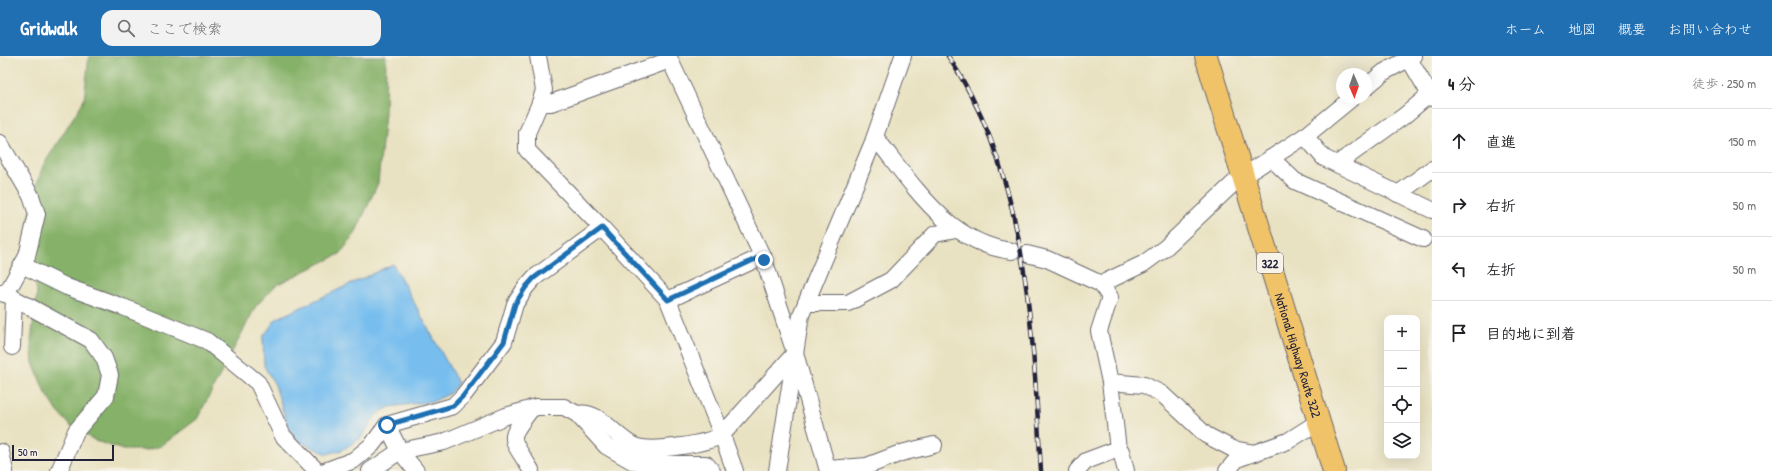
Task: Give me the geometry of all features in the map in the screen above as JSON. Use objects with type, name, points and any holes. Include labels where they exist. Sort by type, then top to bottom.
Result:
[{"type":"highway","name":"National Highway Route 322","points":[[1206,56],[1334,471]]},
{"type":"street","points":[[538,56],[544,90],[527,133],[527,150],[602,228],[668,300],[722,436],[734,471]]},
{"type":"street","points":[[777,471],[801,315],[875,137],[903,56]]},
{"type":"street","points":[[540,103],[551,103],[669,58],[762,256],[795,353],[828,470],[867,466],[901,453],[934,445]]},
{"type":"street","points":[[1337,164],[1431,96],[1412,58],[1384,72],[1372,82]]},
{"type":"street","points":[[1101,284],[1143,264],[1165,248],[1236,182],[1305,136],[1345,104]]},
{"type":"street","points":[[1305,136],[1324,158],[1432,210]]},
{"type":"street","points":[[875,137],[938,215],[956,230],[995,249],[1019,252],[1047,259],[1101,284],[1110,297],[1099,331],[1110,382],[1118,449],[1121,451],[1126,471]]},
{"type":"street","points":[[0,142],[6,166],[31,196],[37,214],[27,256],[7,295],[8,338]]},
{"type":"street","points":[[1271,158],[1295,180],[1423,239]]},
{"type":"street","points":[[1398,194],[1432,169]]},
{"type":"street","points":[[325,471],[354,460],[372,445],[387,425],[453,406],[463,396],[504,342],[515,304],[526,287],[534,278],[602,228]]},
{"type":"street","points":[[806,303],[848,303],[891,280],[935,234],[956,230]]},
{"type":"street","points":[[668,300],[762,256]]},
{"type":"street","points":[[22,265],[67,287],[123,307],[207,341],[258,383],[283,436],[317,471]]},
{"type":"street","points":[[7,295],[91,340],[104,358],[110,375],[106,396],[76,431],[59,471]]},
{"type":"street","points":[[577,414],[585,413],[594,416],[622,439],[637,447],[653,449],[712,441],[722,436],[795,353]]},
{"type":"street","points":[[1110,382],[1144,385],[1162,394],[1206,435],[1233,449],[1255,453]]},
{"type":"street","points":[[370,471],[400,451],[444,442],[506,416],[537,407],[564,407],[577,414],[606,446],[632,461],[655,464],[706,464],[712,471]]},
{"type":"street","points":[[531,470],[512,439],[513,433],[532,408]]},
{"type":"street","points":[[1227,471],[1237,459],[1288,441],[1318,422]]},
{"type":"street","points":[[387,425],[400,451],[416,471]]},
{"type":"street","points":[[1077,471],[1086,461],[1118,449]]},
{"type":"street","points":[[1,452],[5,471]]},
{"type":"green space","points":[[89,56],[386,56],[385,113],[378,183],[355,234],[340,254],[276,285],[256,306],[197,419],[161,446],[147,450],[123,450],[96,441],[72,427],[58,412],[44,390],[33,363],[31,341],[37,294],[29,225],[33,195],[43,166],[84,100]]},
{"type":"water","points":[[393,264],[458,383],[449,394],[434,401],[390,407],[377,414],[361,438],[342,450],[327,454],[296,440],[287,424],[275,385],[264,366],[263,337],[276,319]]},
{"type":"railway","points":[[948,56],[975,103],[995,152],[1011,203],[1022,256],[1029,310],[1041,471]]},
{"type":"route","points":[[387,425],[416,415],[438,411],[453,406],[463,396],[504,342],[515,304],[526,287],[534,278],[602,228],[668,300],[762,256],[764,260]]}]
